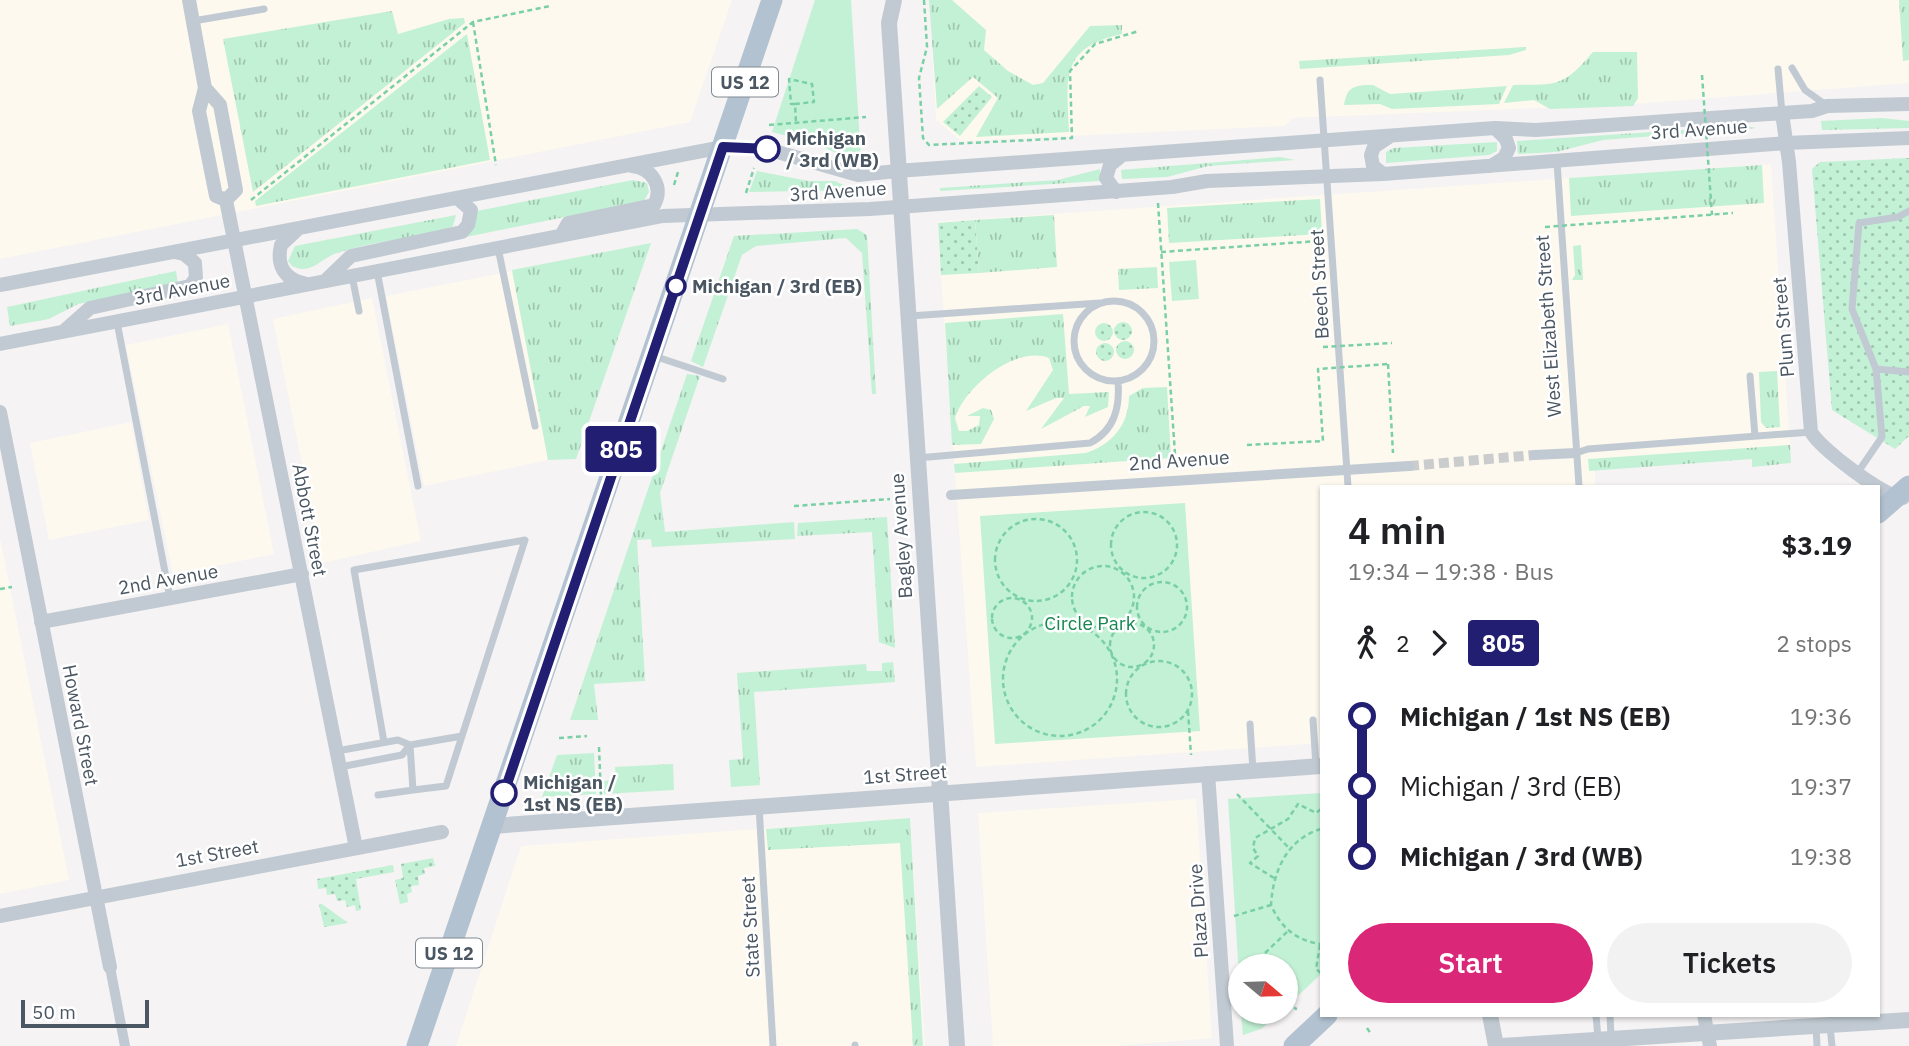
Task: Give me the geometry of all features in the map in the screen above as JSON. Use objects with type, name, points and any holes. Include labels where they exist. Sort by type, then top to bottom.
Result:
[{"type":"main road","name":"US 12","points":[[417,1046],[772,0]]},
{"type":"main road","points":[[1880,512],[1904,494]]},
{"type":"main road","points":[[1294,1046],[1325,1017]]},
{"type":"street","points":[[189,0],[205,88],[201,118],[216,196],[226,200],[236,190],[224,122],[220,105],[205,88]]},
{"type":"street","name":"Bagley Avenue","points":[[878,0],[889,23]]},
{"type":"street","name":"Bagley Avenue","points":[[894,0],[889,23],[897,171],[957,1046]]},
{"type":"street","name":"3rd Avenue","points":[[0,285],[723,147],[767,149],[858,176],[1495,128],[1536,130],[1782,113],[1827,106],[1886,102],[1909,104]]},
{"type":"street","name":"Plum Street","points":[[1782,113],[1811,432]]},
{"type":"street","points":[[1492,166],[1504,158],[1509,148],[1495,128]]},
{"type":"street","points":[[1383,174],[1373,166],[1371,155],[1374,147],[1390,136]]},
{"type":"street","name":"3rd Avenue","points":[[0,344],[663,216],[700,217],[900,206],[1116,192],[1207,181],[1383,174],[1557,162],[1605,155],[1909,138]]},
{"type":"street","points":[[1116,192],[1106,178],[1110,165],[1120,157]]},
{"type":"street","name":"3rd Avenue","points":[[562,234],[568,223],[654,205],[658,187],[652,175],[639,167],[624,166]]},
{"type":"street","points":[[326,280],[351,256],[462,232],[468,225],[471,210],[457,198]]},
{"type":"street","name":"Abbott Street","points":[[226,200],[356,848]]},
{"type":"street","points":[[300,228],[281,245],[279,263],[287,276],[308,284]]},
{"type":"street","name":"3rd Avenue","points":[[63,332],[90,308],[190,285],[196,278],[195,263],[184,254],[174,252]]},
{"type":"street","name":"Howard Street","points":[[0,412],[125,1046]]},
{"type":"street","points":[[1811,432],[1821,445],[1858,472],[1904,494]]},
{"type":"street","points":[[1534,455],[1576,453]]},
{"type":"street","name":"2nd Avenue","points":[[951,495],[1409,466]]},
{"type":"street","name":"2nd Avenue","points":[[41,622],[302,574]]},
{"type":"street","name":"1st Street","points":[[492,826],[1318,766]]},
{"type":"street","name":"Plaza Drive","points":[[1208,774],[1227,1046]]},
{"type":"street","name":"1st Street","points":[[0,916],[442,832]]},
{"type":"street","points":[[1491,1017],[1498,1046],[1709,1039],[1823,1025],[1909,1020]]},
{"type":"street","points":[[1704,1017],[1709,1039]]},
{"type":"lane","points":[[193,21],[264,9]]},
{"type":"lane","points":[[1792,68],[1805,90],[1827,106]]},
{"type":"lane","points":[[1778,69],[1782,113]]},
{"type":"lane","name":"Beech Street","points":[[1321,80],[1348,485]]},
{"type":"lane","name":"West Elizabeth Street","points":[[1557,162],[1579,485]]},
{"type":"lane","points":[[1858,472],[1882,437],[1876,369],[1852,309],[1859,223],[1898,217],[1909,211]]},
{"type":"lane","points":[[497,247],[535,426]]},
{"type":"lane","points":[[376,271],[418,486]]},
{"type":"lane","points":[[352,275],[359,312]]},
{"type":"lane","points":[[907,316],[1111,302],[1123,303],[1139,310],[1150,324],[1154,341],[1150,358],[1144,368],[1135,376],[1118,381],[1105,380],[1087,370],[1076,348],[1077,328],[1083,317],[1093,308],[1111,302]]},
{"type":"lane","points":[[385,315],[394,313]]},
{"type":"lane","points":[[117,321],[170,598]]},
{"type":"lane","points":[[653,355],[723,379]]},
{"type":"lane","points":[[1876,369],[1909,372]]},
{"type":"lane","points":[[1750,376],[1755,436]]},
{"type":"lane","points":[[916,458],[1090,443],[1113,423],[1119,401],[1118,381]]},
{"type":"lane","points":[[1576,453],[1588,449],[1811,432]]},
{"type":"lane","points":[[378,794],[446,786],[525,540],[354,570],[384,743]]},
{"type":"lane","points":[[1313,720],[1318,766]]},
{"type":"lane","points":[[1250,724],[1253,771]]},
{"type":"lane","points":[[337,751],[398,740],[410,746],[462,736]]},
{"type":"lane","points":[[340,767],[402,755],[410,746]]},
{"type":"lane","points":[[410,746],[414,789]]},
{"type":"lane","name":"State Street","points":[[759,806],[773,1046]]},
{"type":"lane","points":[[1597,1017],[1606,1041]]},
{"type":"lane","points":[[1606,1041],[1610,1017]]},
{"type":"lane","points":[[1817,1046],[1823,1025]]},
{"type":"lane","points":[[1823,1025],[1832,1046]]},
{"type":"path","points":[[924,0],[927,47],[919,78],[923,138],[929,145],[1072,138],[1070,71],[1095,44],[1139,32]]},
{"type":"path","points":[[251,200],[473,22],[550,6]]},
{"type":"path","points":[[473,22],[496,165]]},
{"type":"path","points":[[1702,75],[1712,215]]},
{"type":"path","points":[[787,79],[812,84],[814,102],[795,104],[791,104],[787,79]]},
{"type":"path","points":[[795,104],[796,122]]},
{"type":"path","points":[[769,125],[866,117]]},
{"type":"path","points":[[746,193],[754,168]]},
{"type":"path","points":[[1158,203],[1177,480]]},
{"type":"path","points":[[1545,227],[1733,213]]},
{"type":"path","points":[[1161,251],[1333,240]]},
{"type":"path","points":[[1323,347],[1392,343]]},
{"type":"path","points":[[1247,445],[1323,441],[1318,369],[1388,365],[1392,441]]},
{"type":"path","points":[[794,506],[890,499]]},
{"type":"path","points":[[1188,711],[1181,720],[1165,727],[1147,726],[1136,718],[1128,707],[1126,690],[1134,673],[1143,664],[1152,653],[1153,646],[1147,628],[1137,611],[1141,593],[1157,583],[1175,586],[1186,601],[1186,612],[1182,623],[1165,632],[1147,628],[1132,623],[1118,626],[1106,628],[1092,628],[1058,622],[1044,624],[1027,632],[1008,637],[999,633],[993,624],[994,609],[1000,601],[1020,599],[1038,602],[1063,592],[1074,575],[1077,555],[1066,532],[1049,521],[1036,519],[1017,523],[1006,531],[996,548],[994,561],[999,580],[1020,599],[1031,612],[1027,632],[1007,659],[1004,686],[1017,716],[1044,734],[1077,733],[1094,725],[1114,698],[1117,684],[1111,652],[1111,637],[1118,626],[1128,616],[1134,602],[1133,587],[1124,572],[1112,550],[1118,525],[1139,512],[1164,518],[1172,527],[1177,542],[1170,565],[1149,577],[1124,572],[1113,567],[1099,566],[1082,574],[1072,595],[1074,608],[1083,621],[1092,628],[1111,652],[1127,666],[1143,664],[1168,662],[1185,673],[1192,691],[1188,711],[1191,755]]},
{"type":"path","points":[[0,589],[12,587]]},
{"type":"path","points":[[559,738],[587,736]]},
{"type":"path","points":[[599,747],[601,797]]},
{"type":"path","points":[[1237,794],[1289,848]]},
{"type":"path","points":[[1274,878],[1250,863],[1258,856],[1253,848],[1255,838],[1288,819],[1298,804],[1306,805],[1316,813],[1320,810]]},
{"type":"path","points":[[1320,830],[1302,837],[1289,848],[1274,878],[1271,905],[1288,931],[1302,940],[1320,944]]},
{"type":"path","points":[[1231,916],[1271,905]]},
{"type":"path","points":[[1265,953],[1288,931]]},
{"type":"path","points":[[1320,950],[1317,969],[1320,972]]},
{"type":"path","points":[[1367,1028],[1371,1034]]},
{"type":"shaded area","points":[[0,0],[732,0],[690,122],[0,259]]},
{"type":"shaded area","points":[[929,0],[1909,0],[1909,83],[1634,104],[1293,118],[1285,126],[961,141],[936,120]]},
{"type":"shaded area","points":[[1771,164],[1790,445],[1595,465],[1595,485],[1320,485],[1320,743],[976,767],[937,222]]},
{"type":"shaded area","points":[[512,271],[548,460],[424,486],[386,296]]},
{"type":"shaded area","points":[[372,298],[421,541],[322,563],[273,319]]},
{"type":"shaded area","points":[[228,324],[274,554],[173,575],[126,345]]},
{"type":"shaded area","points":[[131,422],[149,520],[49,540],[30,443]]},
{"type":"shaded area","points":[[0,538],[69,880],[0,894]]},
{"type":"shaded area","points":[[1196,799],[1212,1038],[1116,1046],[993,1046],[978,813]]},
{"type":"shaded area","points":[[910,818],[925,1046],[456,1046],[521,846]]},
{"type":"green space","points":[[815,0],[851,0],[861,159],[851,160],[815,143],[772,132]]},
{"type":"green space","points":[[929,0],[952,0],[986,30],[984,50],[1008,71],[1033,85],[1043,83],[1090,26],[1122,25],[1122,34],[1087,48],[1077,57],[1071,68],[1068,81],[1069,132],[976,137],[998,98],[973,77],[937,109]]},
{"type":"green space","points":[[1899,0],[1909,0],[1909,60],[1903,61]]},
{"type":"green space","points":[[392,11],[398,34],[449,19],[464,18],[465,23],[253,192],[223,39]]},
{"type":"green space","points":[[467,34],[490,160],[256,206],[255,201]]},
{"type":"green space","points":[[1526,47],[1526,50],[1509,55],[1300,69],[1299,61]]},
{"type":"green space","points":[[1593,52],[1637,52],[1638,98],[1633,106],[1550,109],[1534,100],[1504,103],[1513,85],[1558,82],[1574,72]]},
{"type":"green space","points":[[1373,85],[1390,94],[1507,86],[1499,104],[1392,109],[1380,104],[1344,105],[1350,90]]},
{"type":"green space","points":[[979,86],[992,97],[960,136],[943,122]]},
{"type":"green space","points":[[1882,118],[1909,121],[1909,128],[1822,130],[1821,121]]},
{"type":"green space","points":[[1743,126],[1757,128],[1603,140],[1556,152],[1518,154],[1517,141]]},
{"type":"green space","points":[[1497,142],[1497,151],[1489,155],[1386,163],[1386,152],[1394,148]]},
{"type":"green space","points":[[1280,157],[1295,160],[1208,166],[1167,177],[1122,179],[1121,170]]},
{"type":"green space","points":[[1909,158],[1909,436],[1895,449],[1832,410],[1812,169],[1820,162]]},
{"type":"green space","points":[[1762,165],[1764,203],[1571,216],[1569,178]]},
{"type":"green space","points":[[1100,169],[1100,181],[940,191],[940,188],[1058,180]]},
{"type":"green space","points":[[757,171],[808,181],[835,181],[854,190],[749,192]]},
{"type":"green space","points":[[633,180],[647,183],[649,192],[644,201],[461,238],[473,229],[477,211]]},
{"type":"green space","points":[[1320,199],[1322,234],[1169,243],[1167,208]]},
{"type":"green space","points":[[456,215],[453,226],[441,232],[350,249],[331,255],[310,268],[299,269],[288,261],[295,246]]},
{"type":"green space","points":[[1054,215],[1057,267],[979,273],[975,220]]},
{"type":"green space","points":[[975,220],[979,273],[941,275],[938,223]]},
{"type":"green space","points":[[857,229],[867,235],[876,394],[872,394],[862,253],[846,238],[756,246],[742,255],[703,367],[691,361],[734,236]]},
{"type":"green space","points":[[651,243],[576,459],[548,460],[512,270]]},
{"type":"green space","points":[[1581,245],[1583,280],[1572,280],[1575,275],[1573,246]]},
{"type":"green space","points":[[1196,260],[1199,299],[1172,301],[1169,262]]},
{"type":"green space","points":[[1157,267],[1158,288],[1119,290],[1118,269]]},
{"type":"green space","points":[[176,271],[178,284],[78,304],[49,319],[10,326],[7,307]]},
{"type":"green space","points":[[1063,314],[1069,394],[1109,392],[1108,407],[1085,417],[1090,406],[1084,406],[1041,429],[1064,398],[1056,398],[1026,411],[1053,370],[1049,358],[1021,358],[1007,363],[980,382],[969,394],[955,418],[959,431],[967,431],[979,425],[980,416],[967,416],[983,408],[991,410],[994,419],[981,444],[952,445],[945,323]]},
{"type":"green space","points":[[1119,322],[1127,322],[1132,331],[1130,338],[1119,340],[1114,335],[1114,327]]},
{"type":"green space","points":[[1100,323],[1108,323],[1113,332],[1111,339],[1100,341],[1095,336],[1095,328]]},
{"type":"green space","points":[[1121,341],[1129,341],[1134,350],[1132,357],[1121,359],[1116,354],[1116,346]]},
{"type":"green space","points":[[1101,343],[1109,343],[1114,352],[1112,359],[1101,361],[1096,356],[1096,348]]},
{"type":"green space","points":[[1777,371],[1780,427],[1766,428],[1761,422],[1759,372]]},
{"type":"green space","points":[[687,374],[700,376],[660,493],[665,532],[794,522],[795,539],[652,547],[651,539],[637,540],[645,681],[594,684],[598,720],[570,720]]},
{"type":"green space","points":[[1167,387],[1171,458],[955,473],[954,464],[1086,453],[1104,444],[1117,432],[1126,416],[1129,396],[1143,388]]},
{"type":"green space","points":[[1790,445],[1791,463],[1752,467],[1752,459],[1589,471],[1588,459]]},
{"type":"green space","name":"Circle Park","points":[[1185,503],[1200,731],[995,744],[980,516]]},
{"type":"green space","points":[[887,517],[895,648],[879,642],[872,532],[797,536],[798,523]]},
{"type":"green space","points":[[893,662],[895,682],[754,692],[760,785],[731,787],[729,760],[743,759],[737,673],[866,664],[867,671],[882,671],[882,663]]},
{"type":"green space","points":[[594,753],[596,794],[542,797],[557,755]]},
{"type":"green space","points":[[673,764],[674,790],[604,794],[603,781],[616,780],[615,767]]},
{"type":"green space","points":[[1320,793],[1320,975],[1298,996],[1298,954],[1238,954],[1228,799]]},
{"type":"green space","points":[[910,818],[923,1046],[913,1046],[900,843],[768,850],[766,829]]},
{"type":"green space","points":[[433,858],[435,866],[424,868],[425,874],[418,876],[419,885],[411,886],[412,892],[407,894],[408,902],[400,904],[395,880],[403,878],[401,864]]},
{"type":"green space","points":[[393,865],[394,872],[356,879],[361,910],[356,911],[355,905],[347,907],[345,900],[337,901],[335,894],[327,895],[326,888],[318,889],[317,879]]},
{"type":"green space","points":[[319,904],[322,904],[348,923],[324,927]]},
{"type":"green space","points":[[1242,1024],[1267,1024],[1261,1029],[1243,1035]]},
{"type":"tunnel","points":[[1409,466],[1534,455]]},
{"type":"bus line","name":"805","points":[[504,793],[723,147],[767,149]]},
{"type":"place","name":"Michigan / 3rd (WB)","points":[[767,149]]},
{"type":"place","name":"Michigan / 3rd (EB)","points":[[676,286]]},
{"type":"place","name":"Michigan / 1st NS (EB)","points":[[504,793]]}]
